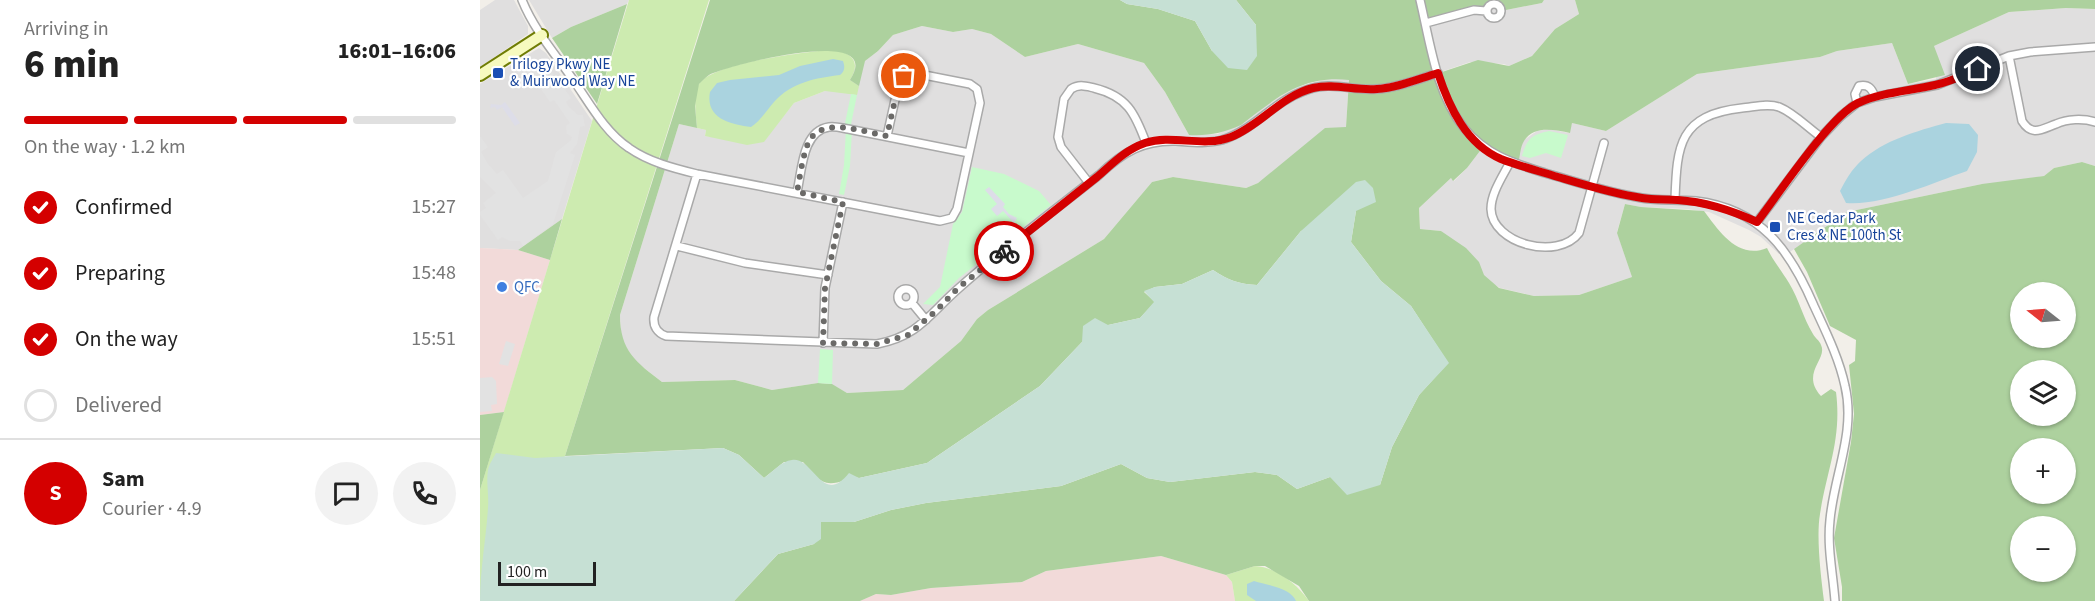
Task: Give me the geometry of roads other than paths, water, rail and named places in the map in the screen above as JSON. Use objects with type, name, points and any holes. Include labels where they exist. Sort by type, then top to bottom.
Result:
[{"type":"street","points":[[522,0],[542,35],[595,112],[613,134],[626,146],[672,168],[940,221],[949,219],[956,212],[981,100],[977,89],[970,84],[914,73],[904,76],[899,82],[887,136]]},
{"type":"street","points":[[1420,0],[1438,73],[1451,108],[1462,126],[1490,152],[1510,162],[1641,198],[1702,202],[1725,208],[1757,222],[1778,242],[1797,268],[1838,360],[1846,387],[1847,434],[1828,534],[1835,601]]},
{"type":"street","points":[[1425,23],[1474,10],[1486,11]]},
{"type":"street","points":[[480,75],[542,35]]},
{"type":"street","points":[[1757,222],[1821,137],[1840,116],[1857,103],[1875,97],[1937,85],[2009,56],[2095,47]]},
{"type":"street","points":[[2009,56],[2022,122],[2028,129],[2039,131],[2071,120],[2084,119],[2095,122]]},
{"type":"street","points":[[697,174],[654,317],[657,330],[666,336],[869,345],[884,343],[908,335],[957,289],[1117,158],[1146,143],[1208,142],[1231,136],[1254,123],[1290,97],[1314,88],[1335,85],[1378,89],[1438,73]]},
{"type":"street","points":[[1089,183],[1062,147],[1058,138],[1064,99],[1071,88],[1082,85],[1108,92],[1120,99],[1135,115],[1146,143]]},
{"type":"street","points":[[1857,103],[1855,94],[1859,86],[1870,87],[1875,97]]},
{"type":"street","points":[[1675,199],[1678,152],[1683,139],[1698,121],[1716,112],[1772,105],[1782,108],[1821,137]]},
{"type":"street","points":[[797,192],[807,145],[813,136],[830,127],[969,153]]},
{"type":"street","points":[[1510,162],[1493,197],[1492,214],[1496,224],[1501,230],[1524,243],[1548,248],[1559,247],[1573,240],[1579,233],[1604,143]]},
{"type":"street","points":[[823,343],[824,302],[843,202]]},
{"type":"street","points":[[677,246],[736,262],[828,275]]},
{"type":"street","points":[[912,303],[926,320]]},
{"type":"water","points":[[833,59],[843,61],[844,69],[840,75],[796,85],[781,95],[751,127],[721,119],[711,108],[710,92],[717,83],[779,75],[800,66]]},
{"type":"water","points":[[1946,123],[1969,124],[1978,135],[1977,152],[1967,171],[1876,201],[1846,203],[1840,191],[1846,179],[1861,161],[1880,147],[1901,137]]},
{"type":"water","points":[[1254,581],[1284,590],[1296,601],[1256,601],[1247,595],[1247,584]]},
{"type":"place","name":"Trilogy Pkwy NE & Muirwood Way NE","points":[[498,73]]},
{"type":"place","name":"NE Cedar Park Cres & NE 100th St","points":[[1775,227]]},
{"type":"place","name":"QFC","points":[[502,287]]}]
